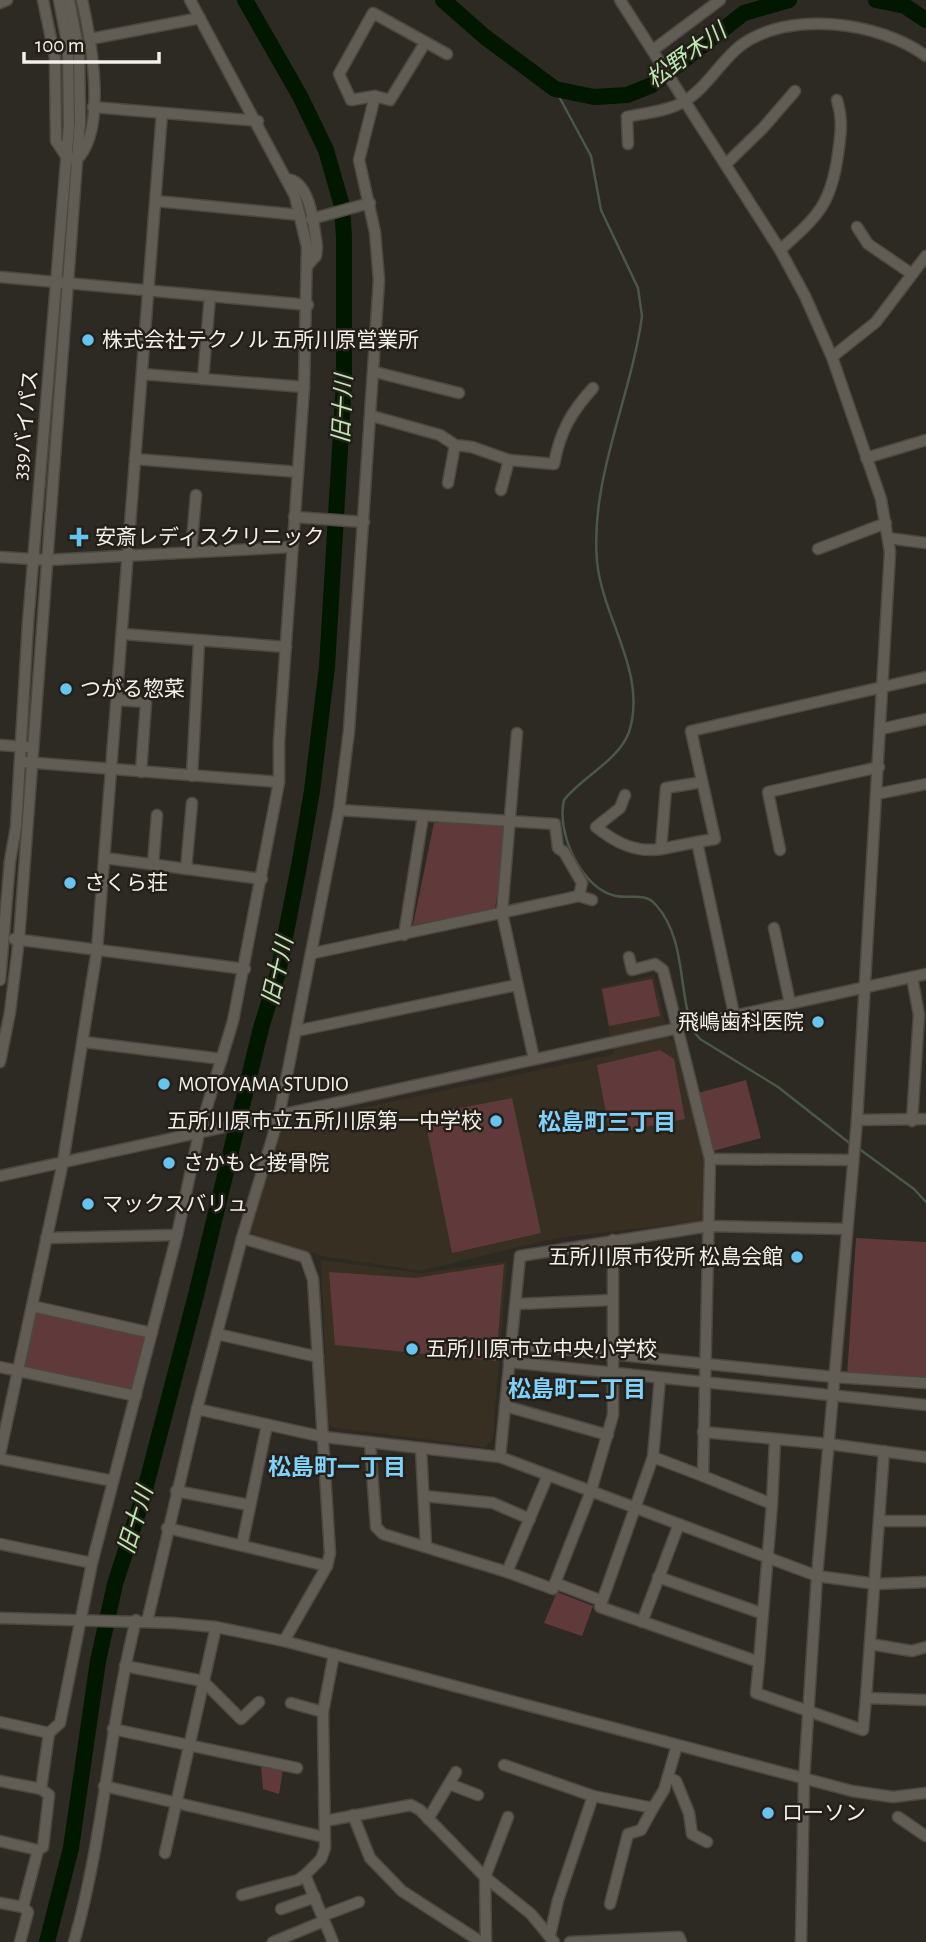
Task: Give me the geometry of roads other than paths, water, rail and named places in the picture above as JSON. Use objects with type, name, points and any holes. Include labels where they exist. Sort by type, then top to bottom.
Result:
[{"type":"street","points":[[0,3],[7,0]]},
{"type":"street","points":[[43,0],[55,58],[55,141],[71,158]]},
{"type":"street","points":[[59,0],[69,73],[71,158]]},
{"type":"street","points":[[0,1062],[10,1012],[19,939],[27,747],[47,560],[62,283],[80,73],[69,0]]},
{"type":"street","points":[[71,158],[86,152],[91,139],[93,107],[90,39],[82,0]]},
{"type":"street","points":[[41,1788],[49,1733],[60,1723],[78,1619],[177,1235],[199,1133],[222,1059],[245,969],[279,782],[304,387],[308,265],[300,215],[286,179],[258,121],[190,0]]},
{"type":"street","points":[[621,0],[780,250],[812,311],[832,357],[866,458],[888,538],[889,598],[857,1120],[817,1576],[808,1712],[801,1942]]},
{"type":"street","points":[[654,52],[720,0]]},
{"type":"street","points":[[425,43],[390,100],[375,96],[351,100],[340,74],[373,13],[447,54]]},
{"type":"street","points":[[90,39],[200,18]]},
{"type":"street","points":[[628,144],[627,117],[685,98],[740,46],[764,31],[784,26],[824,25],[872,29],[911,46],[926,56]]},
{"type":"street","points":[[726,164],[763,128],[795,91]]},
{"type":"street","points":[[74,1942],[88,1891],[125,1666],[167,1528],[275,1116],[314,953],[339,810],[349,731],[379,280],[359,160],[375,96]]},
{"type":"street","points":[[780,250],[812,222],[830,197],[844,124],[836,100]]},
{"type":"street","points":[[93,107],[258,121]]},
{"type":"street","points":[[113,1481],[0,1456],[63,1162],[97,950],[162,113]]},
{"type":"street","points":[[286,179],[294,179],[303,188],[312,218],[317,247],[316,256],[308,265]]},
{"type":"street","points":[[156,201],[300,215]]},
{"type":"street","points":[[312,218],[368,204]]},
{"type":"street","points":[[857,226],[868,244],[912,274]]},
{"type":"street","points":[[832,357],[876,322],[926,256]]},
{"type":"street","points":[[0,277],[308,305]]},
{"type":"street","name":"339バイパス","points":[[27,747],[33,560],[62,283]]},
{"type":"street","points":[[203,379],[210,296]]},
{"type":"street","points":[[374,372],[459,393]]},
{"type":"street","points":[[142,374],[304,387]]},
{"type":"street","points":[[372,416],[440,435],[454,446],[472,447],[509,460],[554,464],[559,439],[571,412],[593,388]]},
{"type":"street","points":[[866,458],[926,440]]},
{"type":"street","points":[[448,483],[454,446]]},
{"type":"street","points":[[135,459],[298,472]]},
{"type":"street","points":[[501,490],[509,460]]},
{"type":"street","points":[[191,552],[196,495]]},
{"type":"street","points":[[294,517],[362,522]]},
{"type":"street","points":[[818,549],[886,523]]},
{"type":"street","points":[[888,538],[926,543]]},
{"type":"street","points":[[0,556],[47,560],[292,547]]},
{"type":"street","points":[[123,634],[286,647]]},
{"type":"street","points":[[192,776],[199,642]]},
{"type":"street","points":[[625,795],[620,808],[596,827],[609,837],[643,852],[715,839],[691,731],[926,677]]},
{"type":"street","points":[[118,700],[146,702],[141,772]]},
{"type":"street","points":[[881,729],[926,719]]},
{"type":"street","points":[[517,733],[502,913],[534,1059]]},
{"type":"street","points":[[0,745],[27,747]]},
{"type":"street","points":[[26,762],[279,782]]},
{"type":"street","points":[[0,980],[2,938],[26,762]]},
{"type":"street","points":[[780,850],[768,792],[879,767]]},
{"type":"street","points":[[661,849],[666,788],[702,782]]},
{"type":"street","points":[[877,794],[926,783]]},
{"type":"street","points":[[186,869],[192,803]]},
{"type":"street","points":[[339,810],[555,824],[558,848],[564,852],[582,883],[579,896]]},
{"type":"street","points":[[153,864],[157,815]]},
{"type":"street","points":[[404,935],[424,816]]},
{"type":"street","points":[[698,842],[734,1014]]},
{"type":"street","points":[[105,858],[262,879]]},
{"type":"street","points":[[314,953],[579,896],[592,900]]},
{"type":"street","points":[[774,928],[790,1003]]},
{"type":"street","points":[[2,938],[245,969]]},
{"type":"street","points":[[629,957],[632,970],[655,964],[663,970],[710,1159],[703,1476]]},
{"type":"street","points":[[0,1176],[926,974]]},
{"type":"street","points":[[912,977],[922,1014],[912,1121]]},
{"type":"street","points":[[296,1031],[517,985]]},
{"type":"street","points":[[83,1042],[222,1059]]},
{"type":"street","points":[[857,1120],[926,1119]]},
{"type":"street","points":[[710,1159],[854,1157]]},
{"type":"street","points":[[500,1457],[520,1256],[709,1226],[846,1229]]},
{"type":"street","points":[[46,1238],[177,1235]]},
{"type":"street","points":[[242,1238],[295,1252],[310,1264],[330,1553],[327,1566],[284,1641]]},
{"type":"street","points":[[370,1442],[376,1527],[383,1534],[508,1572],[553,1589],[592,1491],[613,1415],[613,1240]]},
{"type":"street","points":[[516,1304],[612,1300]]},
{"type":"street","points":[[32,1306],[152,1333]]},
{"type":"street","points":[[217,1334],[318,1357]]},
{"type":"street","points":[[512,1344],[834,1377],[926,1383]]},
{"type":"street","points":[[509,1362],[926,1405]]},
{"type":"street","points":[[0,1367],[136,1396]]},
{"type":"street","points":[[660,1378],[653,1457],[600,1608],[759,1662]]},
{"type":"street","points":[[505,1406],[608,1435]]},
{"type":"street","points":[[197,1409],[324,1437],[500,1457],[817,1576],[876,1584],[926,1583]]},
{"type":"street","points":[[242,1545],[267,1425]]},
{"type":"street","points":[[703,1432],[829,1444],[926,1457]]},
{"type":"street","points":[[775,1440],[755,1693],[863,1730],[881,1521],[884,1451]]},
{"type":"street","points":[[421,1448],[426,1546]]},
{"type":"street","points":[[653,1457],[772,1504]]},
{"type":"street","points":[[508,1572],[548,1475]]},
{"type":"street","points":[[176,1490],[249,1505]]},
{"type":"street","points":[[424,1496],[492,1503],[530,1519]]},
{"type":"street","points":[[881,1521],[926,1521]]},
{"type":"street","points":[[642,1622],[679,1524]]},
{"type":"street","points":[[167,1528],[327,1566]]},
{"type":"street","points":[[0,1544],[92,1563]]},
{"type":"street","points":[[658,1577],[761,1613]]},
{"type":"street","points":[[555,1583],[602,1601]]},
{"type":"street","points":[[0,1618],[139,1621],[216,1627],[284,1641],[871,1795],[892,1797],[926,1793]]},
{"type":"street","points":[[165,1853],[216,1627]]},
{"type":"street","points":[[870,1644],[912,1651],[926,1647]]},
{"type":"street","points":[[242,1895],[299,1880],[321,1859],[325,1821],[323,1712],[334,1654]]},
{"type":"street","points":[[125,1666],[203,1681],[241,1719],[259,1702]]},
{"type":"street","points":[[866,1698],[917,1702],[926,1700]]},
{"type":"street","points":[[291,1703],[323,1712]]},
{"type":"street","points":[[0,1722],[49,1733]]},
{"type":"street","points":[[113,1729],[298,1768]]},
{"type":"street","points":[[610,1904],[628,1834],[641,1830],[668,1777],[677,1745]]},
{"type":"street","points":[[504,1765],[593,1796],[653,1808]]},
{"type":"street","points":[[428,1819],[456,1772]]},
{"type":"street","points":[[668,1777],[676,1781],[689,1813],[692,1834],[707,1842]]},
{"type":"street","points":[[0,1781],[41,1788],[49,1795],[43,1847],[38,1850],[23,1907]]},
{"type":"street","points":[[449,1784],[478,1795]]},
{"type":"street","points":[[104,1786],[324,1837]]},
{"type":"street","points":[[552,1938],[558,1900],[593,1796]]},
{"type":"street","points":[[325,1821],[411,1805],[485,1877],[531,1914],[552,1938]]},
{"type":"street","points":[[353,1815],[370,1858],[402,1891],[483,1942]]},
{"type":"street","points":[[483,1942],[485,1877],[508,1817]]},
{"type":"street","points":[[898,1818],[926,1836]]},
{"type":"street","points":[[0,1842],[38,1850]]},
{"type":"street","points":[[305,1875],[334,1942]]},
{"type":"street","points":[[281,1909],[315,1897]]},
{"type":"street","points":[[274,1942],[359,1902]]},
{"type":"street","points":[[0,1903],[23,1907],[28,1912],[20,1942]]},
{"type":"street","points":[[570,1942],[658,1936],[679,1937],[681,1942]]},
{"type":"waterway","name":"旧十川","points":[[47,1942],[71,1848],[98,1661],[115,1584],[143,1497],[196,1295],[261,1028],[278,973],[312,791],[327,667],[344,382],[342,206],[326,150],[300,96],[245,0]]},
{"type":"waterway","name":"松野木川","points":[[443,0],[485,37],[555,89],[594,97],[627,95],[652,85],[744,13],[789,0]]},
{"type":"waterway","name":"松野木川","points":[[876,0],[905,6],[926,20]]},
{"type":"waterway","points":[[555,89],[591,156],[601,210],[638,288],[642,316],[637,347],[605,469],[596,530],[601,582],[629,667],[633,710],[629,732],[624,742],[609,760],[564,800],[564,828],[574,857],[592,883],[616,896],[652,901],[665,917],[676,945],[690,1022]]},
{"type":"waterway","points":[[691,1028],[700,1039],[778,1087],[852,1145]]},
{"type":"waterway","points":[[858,1148],[914,1189],[926,1202]]},
{"type":"place","name":"株式会社テクノル 五所川原営業所","points":[[88,340]]},
{"type":"place","name":"安斎レディスクリニック","points":[[79,537]]},
{"type":"place","name":"つがる惣菜","points":[[66,689]]},
{"type":"place","name":"さくら荘","points":[[70,883]]},
{"type":"place","name":"飛嶋歯科医院","points":[[818,1022]]},
{"type":"place","name":"MOTOYAMA STUDIO","points":[[164,1084]]},
{"type":"place","name":"五所川原市立五所川原第一中学校","points":[[496,1121]]},
{"type":"place","name":"さかもと接骨院","points":[[169,1163]]},
{"type":"place","name":"マックスバリュ","points":[[88,1204]]},
{"type":"place","name":"五所川原市役所 松島会館","points":[[797,1257]]},
{"type":"place","name":"五所川原市立中央小学校","points":[[412,1349]]},
{"type":"place","name":"ローソン","points":[[768,1813]]},
{"type":"district","name":"松島町三丁目","points":[[607,1122]]},
{"type":"district","name":"松島町二丁目","points":[[577,1389]]},
{"type":"district","name":"松島町一丁目","points":[[337,1467]]}]
